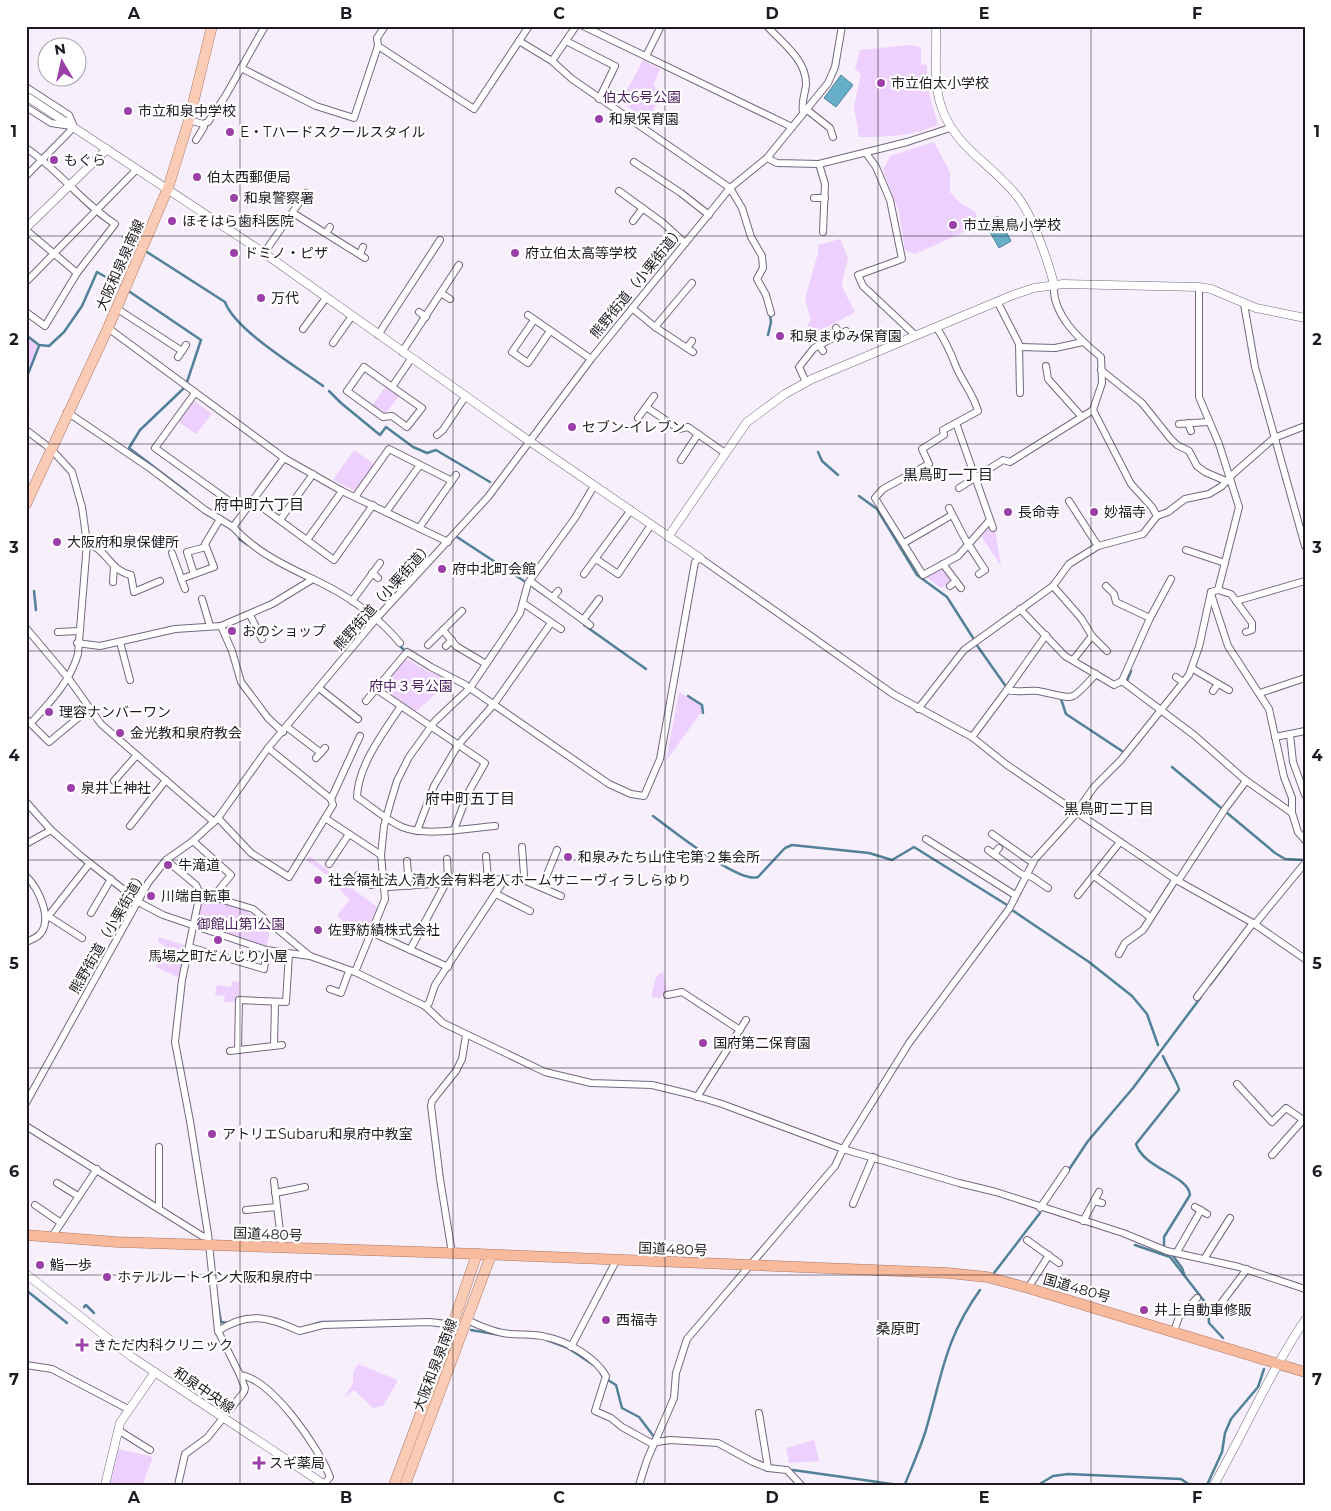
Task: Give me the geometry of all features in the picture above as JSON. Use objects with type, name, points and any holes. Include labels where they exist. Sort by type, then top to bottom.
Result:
[{"type":"highway","name":"国道480号","points":[[26,1235],[51,1238],[209,1241],[282,1248],[948,1273],[987,1277],[1174,1331],[1305,1372]]},
{"type":"main road","name":"大阪和泉泉南線","points":[[26,504],[67,412],[108,328],[168,188],[189,120],[212,26]]},
{"type":"main road","name":"大阪和泉泉南線","points":[[394,1485],[477,1254]]},
{"type":"main road","name":"大阪和泉泉南線","points":[[405,1485],[491,1255]]},
{"type":"street","points":[[189,120],[203,124],[208,122],[266,26]]},
{"type":"street","points":[[241,68],[316,106],[354,118],[378,46],[377,38],[385,26]]},
{"type":"street","points":[[378,46],[474,109],[529,26]]},
{"type":"street","points":[[552,61],[576,26]]},
{"type":"street","points":[[582,26],[792,127]]},
{"type":"street","points":[[646,56],[662,26]]},
{"type":"street","points":[[768,26],[802,63],[806,83],[802,107],[823,127],[830,128],[834,137]]},
{"type":"street","name":"熊野街道（小栗街道）","points":[[26,1103],[139,901],[166,860],[193,841],[216,820],[268,748],[376,619],[448,542],[509,471],[591,359],[730,188],[767,158],[833,74],[842,26]]},
{"type":"street","points":[[936,26],[938,91],[941,107],[950,128],[966,148],[1008,186],[1023,204],[1054,284],[1058,305],[1068,325],[1083,342],[1101,357],[1102,383],[1093,410],[1010,462],[1003,460],[959,488]]},
{"type":"street","points":[[519,41],[552,61],[572,80],[730,188],[742,208],[751,237],[762,256],[763,268],[757,279],[766,295],[771,313]]},
{"type":"street","points":[[566,41],[615,66],[599,99]]},
{"type":"street","points":[[26,87],[69,115],[74,127]]},
{"type":"street","points":[[26,96],[264,253],[529,442],[700,558],[893,694],[972,737],[1007,765],[1176,881],[1254,923],[1305,959]]},
{"type":"street","points":[[26,107],[51,123],[74,127]]},
{"type":"street","points":[[196,140],[204,127],[203,124]]},
{"type":"street","points":[[26,176],[74,127]]},
{"type":"street","points":[[767,158],[777,163],[819,164],[866,153],[950,128]]},
{"type":"street","points":[[26,148],[43,159],[96,212],[115,224],[77,273],[45,326],[26,312]]},
{"type":"street","points":[[77,273],[53,255],[26,229],[107,149]]},
{"type":"street","points":[[866,153],[876,167],[890,200],[902,259],[858,275],[863,286],[916,336]]},
{"type":"street","points":[[634,162],[651,168],[683,190],[708,215]]},
{"type":"street","points":[[819,164],[825,184],[823,232]]},
{"type":"street","points":[[26,282],[137,169]]},
{"type":"street","points":[[619,192],[643,208],[685,244]]},
{"type":"street","points":[[264,253],[306,193]]},
{"type":"street","points":[[814,198],[825,198]]},
{"type":"street","points":[[634,221],[643,208]]},
{"type":"street","points":[[293,213],[362,256],[364,247]]},
{"type":"street","points":[[326,233],[330,227]]},
{"type":"street","points":[[378,335],[408,295],[428,264],[440,240]]},
{"type":"street","points":[[402,352],[459,265]]},
{"type":"street","points":[[655,327],[679,293],[692,283]]},
{"type":"street","points":[[668,537],[747,422],[784,394],[806,382],[998,301],[1054,284],[1199,287],[1244,304],[1305,318]]},
{"type":"street","points":[[1199,287],[1199,397],[1208,422],[1219,444],[1239,507],[1218,590]]},
{"type":"street","points":[[441,293],[450,299]]},
{"type":"street","points":[[303,329],[326,298]]},
{"type":"street","points":[[998,301],[1020,347],[1016,374],[1020,393]]},
{"type":"street","points":[[1244,304],[1255,367],[1274,438],[1302,529],[1305,546]]},
{"type":"street","points":[[116,308],[182,351]]},
{"type":"street","points":[[632,308],[655,327],[690,350],[692,342]]},
{"type":"street","points":[[419,312],[426,317]]},
{"type":"street","points":[[528,315],[550,331],[560,334],[591,359]]},
{"type":"street","points":[[333,343],[352,316]]},
{"type":"street","points":[[534,320],[512,352],[528,364],[550,331]]},
{"type":"street","points":[[936,327],[952,352],[955,372],[973,393],[978,410],[943,430],[944,435],[922,449],[929,464],[883,489],[875,498],[923,575],[958,556],[990,520]]},
{"type":"street","points":[[108,328],[284,458],[355,497],[448,542]]},
{"type":"street","points":[[806,382],[799,367],[814,348],[843,332],[836,328]]},
{"type":"street","points":[[1020,347],[1055,348],[1083,342]]},
{"type":"street","points":[[820,345],[823,352]]},
{"type":"street","points":[[392,387],[412,359]]},
{"type":"street","points":[[1046,366],[1048,379],[1081,416]]},
{"type":"street","points":[[364,367],[392,387],[422,408],[407,427],[392,416],[383,417],[347,391],[364,367]]},
{"type":"street","points":[[1101,370],[1142,403],[1170,438],[1189,451],[1197,466],[1205,472],[1226,481],[1230,480]]},
{"type":"street","points":[[195,393],[155,448],[243,511]]},
{"type":"street","points":[[638,418],[654,396]]},
{"type":"street","points":[[437,435],[443,430],[465,397]]},
{"type":"street","points":[[646,407],[678,429],[688,427],[725,453]]},
{"type":"street","points":[[1093,410],[1131,484],[1152,506],[1157,516]]},
{"type":"street","points":[[67,412],[233,527],[247,542],[275,560],[338,591],[376,619],[400,643]]},
{"type":"street","points":[[1179,424],[1208,422]]},
{"type":"street","points":[[956,423],[993,528]]},
{"type":"street","points":[[1188,423],[1191,431]]},
{"type":"street","points":[[918,709],[964,650],[1053,586],[1069,564],[1098,546],[1143,534],[1157,516],[1168,512],[1185,499],[1209,494],[1230,480],[1233,474],[1274,438],[1305,426]]},
{"type":"street","points":[[26,430],[52,449],[72,472],[82,507],[87,544],[77,643],[78,654],[69,679],[29,721],[49,742],[90,708]]},
{"type":"street","points":[[681,460],[698,434]]},
{"type":"street","points":[[355,497],[389,449],[420,465],[454,478],[419,528]]},
{"type":"street","points":[[233,527],[284,458]]},
{"type":"street","points":[[386,512],[420,465]]},
{"type":"street","points":[[280,520],[313,474]]},
{"type":"street","points":[[330,989],[341,993],[385,899],[381,854],[386,818],[397,781],[409,757],[430,727],[470,688],[515,620],[523,603],[530,580],[575,518],[594,486]]},
{"type":"street","points":[[307,540],[342,490]]},
{"type":"street","points":[[252,500],[334,560],[373,506]]},
{"type":"street","points":[[1069,502],[1098,546]]},
{"type":"street","points":[[949,508],[985,570],[979,574]]},
{"type":"street","points":[[584,574],[630,510]]},
{"type":"street","points":[[904,543],[952,515]]},
{"type":"street","points":[[181,579],[214,568],[205,544],[220,519]]},
{"type":"street","points":[[596,559],[618,574],[651,525]]},
{"type":"street","points":[[87,544],[97,547],[120,572],[131,575],[134,592],[160,581]]},
{"type":"street","points":[[194,574],[187,552],[206,546]]},
{"type":"street","points":[[1186,550],[1225,563]]},
{"type":"street","points":[[172,553],[185,589]]},
{"type":"street","points":[[366,701],[407,652],[470,688],[609,784],[631,794],[644,796],[660,759],[696,562],[700,558]]},
{"type":"street","points":[[352,601],[380,563]]},
{"type":"street","points":[[943,564],[961,588]]},
{"type":"street","points":[[113,582],[114,566]]},
{"type":"street","points":[[372,573],[378,578]]},
{"type":"street","points":[[77,643],[100,646],[175,629],[221,626],[250,615],[313,579]]},
{"type":"street","points":[[1020,609],[1065,656],[1114,685],[1122,681],[1150,618],[1171,579]]},
{"type":"street","points":[[530,580],[590,624]]},
{"type":"street","points":[[1236,601],[1305,581]]},
{"type":"street","points":[[950,586],[956,582]]},
{"type":"street","points":[[1053,586],[1081,618],[1092,636],[1107,651]]},
{"type":"street","points":[[1106,586],[1114,594],[1116,602],[1150,618]]},
{"type":"street","points":[[1211,592],[1218,590],[1231,594],[1252,623],[1252,630],[1246,632]]},
{"type":"street","points":[[553,597],[558,591]]},
{"type":"street","points":[[640,1485],[647,1460],[657,1441],[674,1398],[676,1373],[687,1339],[835,1166],[843,1148],[910,1044],[989,939],[1009,909],[1033,863],[1077,812],[1094,787],[1121,760],[1193,669],[1211,592]]},
{"type":"street","points":[[1211,592],[1228,646],[1269,709],[1284,777],[1292,798],[1292,813],[1298,832],[1305,840]]},
{"type":"street","points":[[202,600],[210,626]]},
{"type":"street","points":[[523,603],[561,629]]},
{"type":"street","points":[[584,620],[598,604]]},
{"type":"street","points":[[250,615],[262,639]]},
{"type":"street","points":[[428,645],[460,616]]},
{"type":"street","points":[[417,831],[434,786],[458,745],[494,704],[551,623]]},
{"type":"street","points":[[221,626],[232,651],[241,682],[268,718],[321,753]]},
{"type":"street","points":[[26,628],[69,679],[101,724],[136,756],[216,820],[251,853],[289,878],[333,805],[331,799],[268,748]]},
{"type":"street","points":[[443,630],[449,643],[486,664]]},
{"type":"street","points":[[58,632],[79,631]]},
{"type":"street","points":[[972,737],[1046,635]]},
{"type":"street","points":[[1073,660],[1092,636]]},
{"type":"street","points":[[120,642],[130,680]]},
{"type":"street","points":[[1193,669],[1229,690]]},
{"type":"street","points":[[1007,690],[1016,693],[1036,691],[1070,698],[1076,696],[1096,674]]},
{"type":"street","points":[[1176,677],[1183,682]]},
{"type":"street","points":[[1260,693],[1305,678]]},
{"type":"street","points":[[1122,681],[1246,781],[1292,813]]},
{"type":"street","points":[[1213,691],[1218,684]]},
{"type":"street","points":[[319,688],[352,710],[358,719]]},
{"type":"street","points":[[376,689],[485,763],[468,793],[454,830]]},
{"type":"street","points":[[401,706],[376,746],[358,789],[357,797],[386,818],[402,827],[417,831],[495,826]]},
{"type":"street","points":[[1275,737],[1305,731]]},
{"type":"street","points":[[1290,735],[1294,762],[1305,794]]},
{"type":"street","points":[[331,799],[360,736]]},
{"type":"street","points":[[114,780],[136,756]]},
{"type":"street","points":[[130,826],[166,780]]},
{"type":"street","points":[[1119,954],[1125,943],[1143,930],[1150,916],[1246,781]]},
{"type":"street","points":[[26,802],[51,830],[90,863],[139,901],[163,915],[267,950],[310,956],[352,971],[425,1006],[443,1023],[520,1062],[555,1075],[591,1083],[652,1085],[722,1104],[843,1148],[996,1192],[1123,1234],[1167,1251],[1247,1269],[1305,1289]]},
{"type":"street","points":[[326,818],[381,854]]},
{"type":"street","points":[[26,844],[51,830]]},
{"type":"street","points":[[328,864],[349,834]]},
{"type":"street","points":[[992,834],[1033,863]]},
{"type":"street","points":[[937,837],[929,841],[1015,896]]},
{"type":"street","points":[[193,841],[231,875],[213,897]]},
{"type":"street","points":[[1078,896],[1120,842]]},
{"type":"street","points":[[522,847],[524,875],[522,879]]},
{"type":"street","points":[[994,854],[999,848]]},
{"type":"street","points":[[542,887],[557,850]]},
{"type":"street","points":[[988,850],[1021,874],[1048,888]]},
{"type":"street","points":[[955,858],[959,852]]},
{"type":"street","points":[[486,856],[488,880]]},
{"type":"street","points":[[410,950],[448,879],[446,859]]},
{"type":"street","points":[[166,860],[196,885],[200,892],[253,909],[310,956]]},
{"type":"street","points":[[407,861],[409,886]]},
{"type":"street","points":[[26,942],[40,935],[47,918],[90,863]]},
{"type":"street","points":[[1198,997],[1254,923],[1305,863]]},
{"type":"street","points":[[358,875],[371,885],[380,883],[384,886],[522,879],[560,896]]},
{"type":"street","points":[[26,876],[31,881],[47,918],[82,938]]},
{"type":"street","points":[[1094,876],[1150,916]]},
{"type":"street","points":[[89,902],[93,910],[111,879]]},
{"type":"street","points":[[425,1006],[505,879]]},
{"type":"street","points":[[178,1485],[185,1454],[207,1438],[246,1388],[218,1332],[209,1241],[175,1042],[182,980],[200,892]]},
{"type":"street","points":[[496,894],[530,911]]},
{"type":"street","points":[[371,932],[448,967]]},
{"type":"street","points":[[189,947],[264,969],[267,950]]},
{"type":"street","points":[[238,1050],[240,1000],[286,1002],[290,954]]},
{"type":"street","points":[[666,995],[682,992],[740,1030]]},
{"type":"street","points":[[274,1046],[275,1002]]},
{"type":"street","points":[[697,1097],[746,1020]]},
{"type":"street","points":[[452,1253],[440,1179],[432,1101],[459,1065],[466,1035]]},
{"type":"street","points":[[230,1051],[282,1045]]},
{"type":"street","points":[[1237,1084],[1250,1091],[1265,1108],[1272,1122],[1286,1108],[1304,1121],[1286,1145],[1272,1155]]},
{"type":"street","points":[[26,1126],[209,1241]]},
{"type":"street","points":[[159,1147],[159,1208]]},
{"type":"street","points":[[853,1204],[873,1157]]},
{"type":"street","points":[[51,1238],[97,1169]]},
{"type":"street","points":[[1040,1208],[1066,1170]]},
{"type":"street","points":[[274,1181],[282,1248]]},
{"type":"street","points":[[58,1183],[78,1196]]},
{"type":"street","points":[[275,1193],[305,1187]]},
{"type":"street","points":[[1083,1221],[1099,1192]]},
{"type":"street","points":[[1094,1201],[1102,1203]]},
{"type":"street","points":[[35,1205],[61,1223]]},
{"type":"street","points":[[246,1210],[276,1207]]},
{"type":"street","points":[[1177,1252],[1191,1234],[1201,1210]]},
{"type":"street","points":[[1204,1259],[1230,1218]]},
{"type":"street","points":[[1027,1240],[1059,1263]]},
{"type":"street","points":[[1028,1288],[1049,1255]]},
{"type":"street","points":[[571,1347],[616,1261]]},
{"type":"street","points":[[1222,1302],[1247,1269]]},
{"type":"street","name":"和泉中央線","points":[[26,1274],[86,1323],[155,1372],[324,1484]]},
{"type":"street","points":[[1174,1331],[1179,1317],[1197,1298]]},
{"type":"street","points":[[218,1332],[245,1320],[262,1317],[272,1319],[299,1331],[323,1325],[430,1322],[452,1326]]},
{"type":"street","points":[[467,1320],[497,1332],[546,1337],[571,1347],[601,1368],[605,1378],[595,1411],[611,1418],[622,1428],[651,1443],[657,1441],[694,1440],[718,1443],[768,1468],[787,1470],[801,1485]]},
{"type":"street","points":[[1214,1485],[1277,1363],[1305,1320]]},
{"type":"street","points":[[26,1365],[52,1369],[128,1410]]},
{"type":"street","points":[[105,1485],[118,1430],[128,1410],[155,1372]]},
{"type":"street","points":[[240,1375],[248,1376],[268,1391],[314,1443],[330,1476],[324,1484]]},
{"type":"street","points":[[759,1413],[768,1468]]},
{"type":"street","points":[[118,1430],[150,1450]]},
{"type":"green space","points":[[910,45],[921,47],[921,64],[927,65],[927,86],[938,125],[919,132],[880,137],[859,137],[854,106],[861,74],[855,69],[860,50]]},
{"type":"green space","name":"伯太6号公園","points":[[643,60],[660,69],[653,86],[664,92],[647,120],[621,102]]},
{"type":"green space","points":[[934,142],[950,172],[950,192],[960,203],[976,212],[977,226],[915,254],[905,250],[899,212],[883,170],[890,156]]},
{"type":"green space","points":[[840,239],[848,258],[842,282],[843,289],[855,312],[814,334],[807,326],[811,320],[805,299],[818,253],[818,245]]},
{"type":"green space","points":[[26,336],[37,345],[36,352],[26,373]]},
{"type":"green space","points":[[386,386],[399,396],[386,413],[372,406]]},
{"type":"green space","points":[[193,400],[212,414],[196,434],[180,423],[179,420]]},
{"type":"green space","points":[[354,450],[374,464],[356,490],[333,480]]},
{"type":"green space","points":[[988,528],[995,529],[1001,566],[981,536]]},
{"type":"green space","points":[[941,569],[951,579],[950,582],[941,588],[926,577]]},
{"type":"green space","name":"府中３号公園","points":[[405,658],[425,670],[452,680],[414,713],[378,689]]},
{"type":"green space","points":[[679,692],[702,705],[702,711],[666,761]]},
{"type":"green space","points":[[309,856],[377,907],[364,939],[340,931],[343,922],[337,915],[350,900],[336,886],[338,883],[306,860]]},
{"type":"green space","name":"御館山第1公園","points":[[203,897],[239,908],[263,922],[270,928],[267,947],[195,925]]},
{"type":"green space","points":[[159,937],[187,946],[184,960],[161,953],[164,945],[158,942]]},
{"type":"green space","points":[[159,958],[183,964],[180,978],[156,967]]},
{"type":"green space","points":[[663,972],[667,992],[662,994],[661,998],[651,997],[656,977]]},
{"type":"green space","points":[[232,981],[239,982],[239,998],[236,1002],[224,1002],[225,996],[215,995],[217,985],[231,987]]},
{"type":"green space","points":[[358,1364],[398,1380],[383,1406],[373,1408],[354,1390],[344,1398],[353,1383],[353,1373]]},
{"type":"green space","points":[[814,1440],[819,1461],[789,1463],[786,1448]]},
{"type":"green space","points":[[118,1449],[153,1457],[142,1485],[109,1485]]},
{"type":"water","points":[[841,75],[853,85],[836,107],[824,98]]},
{"type":"water","points":[[998,216],[1011,241],[999,248],[985,223]]},
{"type":"waterway","points":[[123,237],[138,246]]},
{"type":"waterway","points":[[147,252],[225,302],[231,313],[254,336],[323,386]]},
{"type":"waterway","points":[[26,335],[39,345],[49,346],[64,332],[82,306],[97,272],[120,285]]},
{"type":"waterway","points":[[130,292],[201,340],[187,382]]},
{"type":"waterway","points":[[768,335],[771,322],[770,315]]},
{"type":"waterway","points":[[26,379],[39,346]]},
{"type":"waterway","points":[[183,389],[140,430],[129,448],[187,492]]},
{"type":"waterway","points":[[329,391],[380,435],[386,427],[413,447],[427,453],[436,450],[490,482]]},
{"type":"waterway","points":[[26,405],[28,411]]},
{"type":"waterway","points":[[818,452],[822,461],[838,475]]},
{"type":"waterway","points":[[859,496],[877,509],[917,575],[947,597],[975,641]]},
{"type":"waterway","points":[[457,537],[524,581]]},
{"type":"waterway","points":[[239,539],[248,545]]},
{"type":"waterway","points":[[533,587],[546,596]]},
{"type":"waterway","points":[[34,591],[36,610]]},
{"type":"waterway","points":[[361,611],[372,620]]},
{"type":"waterway","points":[[584,625],[646,669]]},
{"type":"waterway","points":[[398,644],[404,650]]},
{"type":"waterway","points":[[976,644],[1007,688]]},
{"type":"waterway","points":[[1127,681],[1131,671]]},
{"type":"waterway","points":[[688,696],[702,705],[703,713]]},
{"type":"waterway","points":[[1061,699],[1066,714],[1125,753]]},
{"type":"waterway","points":[[1172,767],[1275,853],[1285,859],[1305,860]]},
{"type":"waterway","points":[[653,816],[705,854],[736,872],[749,877],[758,877],[785,848],[792,845],[869,853],[892,860],[914,847],[1007,905]]},
{"type":"waterway","points":[[1012,910],[1089,962],[1132,996],[1147,1014],[1158,1045]]},
{"type":"waterway","points":[[1210,985],[1231,957]]},
{"type":"waterway","points":[[1068,1171],[1088,1141],[1133,1088],[1201,997]]},
{"type":"waterway","points":[[1163,1056],[1179,1090],[1136,1144],[1148,1160],[1182,1182],[1190,1195],[1164,1237],[1164,1246]]},
{"type":"waterway","points":[[994,1273],[1040,1213]]},
{"type":"waterway","points":[[1135,1245],[1170,1257],[1208,1306],[1209,1323],[1223,1338]]},
{"type":"waterway","points":[[1173,1256],[1184,1274]]},
{"type":"waterway","points":[[26,1290],[67,1323]]},
{"type":"waterway","points":[[905,1484],[925,1433],[951,1342],[968,1308],[980,1290]]},
{"type":"waterway","points":[[84,1307],[86,1305],[94,1313]]},
{"type":"waterway","points":[[218,1305],[221,1322],[229,1323]]},
{"type":"waterway","points":[[259,1316],[277,1319]]},
{"type":"waterway","points":[[437,1320],[446,1321]]},
{"type":"waterway","points":[[315,1324],[322,1322],[362,1322]]},
{"type":"waterway","points":[[471,1330],[500,1335]]},
{"type":"waterway","points":[[547,1340],[568,1348],[595,1366]]},
{"type":"waterway","points":[[1207,1485],[1222,1452],[1225,1433],[1231,1419],[1258,1387],[1264,1369]]},
{"type":"waterway","points":[[600,1372],[603,1377],[616,1385],[622,1408],[639,1417],[655,1438]]},
{"type":"waterway","points":[[793,1470],[899,1485]]},
{"type":"waterway","points":[[1038,1485],[1053,1476],[1068,1474],[1181,1479],[1190,1485]]},
{"type":"place","name":"市立伯太小学校","points":[[881,83]]},
{"type":"place","name":"市立和泉中学校","points":[[128,111]]},
{"type":"place","name":"和泉保育園","points":[[599,119]]},
{"type":"place","name":"E・Tハードスクールスタイル","points":[[230,132]]},
{"type":"place","name":"もぐら","points":[[54,160]]},
{"type":"place","name":"伯太西郵便局","points":[[197,177]]},
{"type":"place","name":"和泉警察署","points":[[234,198]]},
{"type":"place","name":"ほそはら歯科医院","points":[[172,221]]},
{"type":"place","name":"市立黒鳥小学校","points":[[953,225]]},
{"type":"place","name":"ドミノ・ピザ","points":[[234,253]]},
{"type":"place","name":"府立伯太高等学校","points":[[515,253]]},
{"type":"place","name":"万代","points":[[261,298]]},
{"type":"place","name":"和泉まゆみ保育園","points":[[780,336]]},
{"type":"place","name":"セブン-イレブン","points":[[572,427]]},
{"type":"place","name":"長命寺","points":[[1008,512]]},
{"type":"place","name":"妙福寺","points":[[1094,512]]},
{"type":"place","name":"大阪府和泉保健所","points":[[57,542]]},
{"type":"place","name":"府中北町会館","points":[[442,569]]},
{"type":"place","name":"おのショップ","points":[[232,631]]},
{"type":"place","name":"理容ナンバーワン","points":[[49,712]]},
{"type":"place","name":"金光教和泉府教会","points":[[120,733]]},
{"type":"place","name":"泉井上神社","points":[[71,788]]},
{"type":"place","name":"和泉みたち山住宅第２集会所","points":[[568,857]]},
{"type":"place","name":"牛滝道","points":[[168,865]]},
{"type":"place","name":"社会福祉法人清水会有料老人ホームサニーヴィラしらゆり","points":[[318,880]]},
{"type":"place","name":"川端自転車","points":[[151,896]]},
{"type":"place","name":"佐野紡績株式会社","points":[[318,930]]},
{"type":"place","name":"馬場之町だんじり小屋","points":[[218,940]]},
{"type":"place","name":"国府第二保育園","points":[[703,1043]]},
{"type":"place","name":"アトリエSubaru和泉府中教室","points":[[212,1134]]},
{"type":"place","name":"鮨一歩","points":[[40,1265]]},
{"type":"place","name":"ホテルルートイン大阪和泉府中","points":[[107,1277]]},
{"type":"place","name":"井上自動車修販","points":[[1144,1310]]},
{"type":"place","name":"西福寺","points":[[606,1320]]},
{"type":"place","name":"きただ内科クリニック","points":[[82,1345]]},
{"type":"place","name":"スギ薬局","points":[[259,1463]]},
{"type":"district","name":"黒鳥町一丁目","points":[[948,475]]},
{"type":"district","name":"府中町六丁目","points":[[259,505]]},
{"type":"district","name":"府中町五丁目","points":[[470,799]]},
{"type":"district","name":"黒鳥町二丁目","points":[[1109,809]]},
{"type":"district","name":"桑原町","points":[[898,1329]]}]
